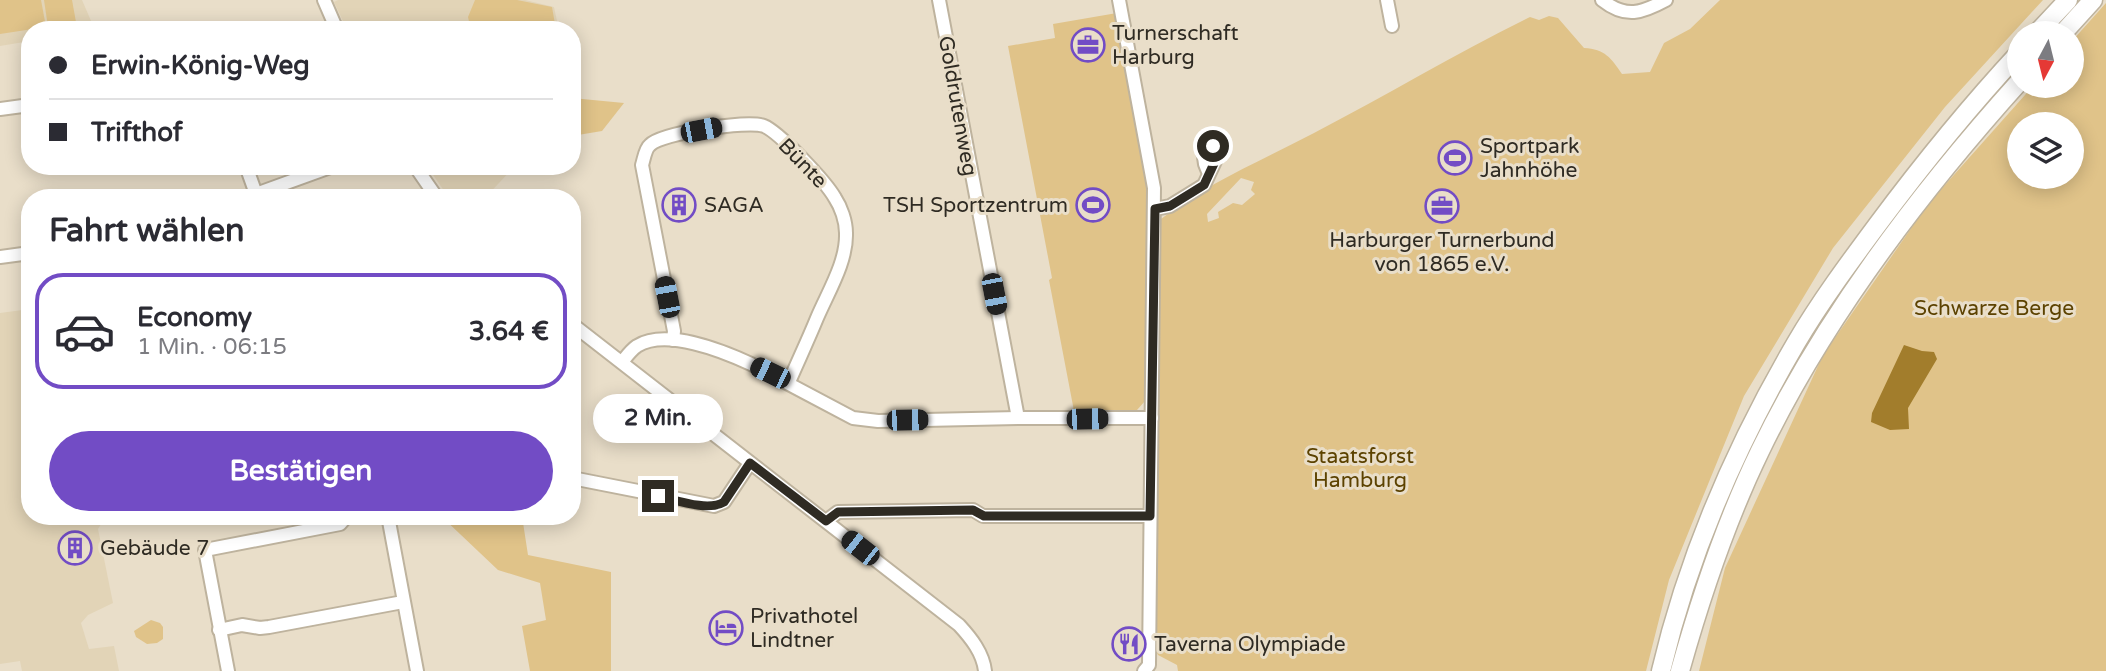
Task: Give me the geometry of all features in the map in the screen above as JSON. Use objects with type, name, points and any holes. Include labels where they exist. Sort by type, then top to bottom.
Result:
[{"type":"highway","points":[[2048,21],[2068,0]]},
{"type":"highway","points":[[2074,21],[2093,0]]},
{"type":"highway","points":[[1661,671],[1687,583],[1724,487],[1742,445],[1797,342],[1851,261],[1906,186],[2007,66]]},
{"type":"highway","points":[[1680,671],[1696,613],[1726,530],[1759,452],[1814,351],[1861,279],[1923,197],[2007,97]]},
{"type":"street","points":[[324,0],[333,21]]},
{"type":"street","name":"Goldrutenweg","points":[[939,0],[1018,418]]},
{"type":"street","points":[[1119,0],[1154,188],[1155,209],[1147,668]]},
{"type":"street","points":[[1387,0],[1392,26]]},
{"type":"street","points":[[1602,0],[1615,9],[1636,13],[1666,0]]},
{"type":"street","points":[[0,109],[21,106]]},
{"type":"street","name":"Bünte","points":[[673,340],[674,331],[642,165],[648,146],[668,136],[727,125],[764,126],[782,140],[835,197],[846,234],[844,250],[830,288],[789,382]]},
{"type":"street","points":[[1155,209],[1170,206],[1188,197],[1204,185],[1209,174]]},
{"type":"street","points":[[269,189],[307,175]]},
{"type":"street","points":[[0,257],[21,254]]},
{"type":"street","points":[[581,331],[959,625],[978,650],[985,671]]},
{"type":"street","points":[[622,362],[641,344],[658,340],[689,343],[735,356],[789,382],[853,418],[878,421],[1152,418]]},
{"type":"street","points":[[581,480],[714,506],[724,502],[750,463]]},
{"type":"street","points":[[826,521],[838,512],[973,510],[984,516],[1150,516]]},
{"type":"street","points":[[228,671],[205,550],[335,525]]},
{"type":"street","points":[[390,525],[417,671]]},
{"type":"street","points":[[219,630],[242,625],[260,628],[403,602]]},
{"type":"shaded area","points":[[0,0],[82,0],[91,21],[21,21],[21,42],[0,46]]},
{"type":"shaded area","points":[[525,0],[554,7],[557,21],[343,21],[334,2]]},
{"type":"shaded area","points":[[433,175],[507,175],[493,189],[443,189]]},
{"type":"shaded area","points":[[21,310],[21,525],[100,525],[98,529],[113,603],[88,615],[81,623],[89,649],[114,646],[119,671],[22,671],[20,661],[0,664],[0,313]]},
{"type":"shaded area","points":[[1904,345],[1934,352],[1937,359],[1908,408],[1909,429],[1890,430],[1871,422],[1872,413]]},
{"type":"green space","points":[[0,0],[41,0],[45,21],[21,21],[21,31],[0,34]]},
{"type":"green space","points":[[44,0],[72,0],[76,21],[47,21]]},
{"type":"green space","points":[[475,0],[517,0],[552,7],[554,21],[469,21]]},
{"type":"green space","name":"Staatsforst Hamburg","points":[[1720,0],[2043,0],[2024,21],[2007,21],[2007,39],[1945,107],[1833,248],[1744,396],[1669,580],[1646,671],[1178,671],[1177,665],[1158,655],[1154,647],[1158,233],[1161,219],[1217,183],[1530,17],[1539,20],[1549,16],[1558,18],[1584,48],[1607,55],[1622,74],[1650,72],[1664,43],[1690,29]],"holes":[[[1241,178],[1254,182],[1251,190],[1255,194],[1242,205],[1233,203],[1218,212],[1219,218],[1208,222],[1207,214]]]},
{"type":"green space","name":"Schwarze Berge","points":[[2106,3],[2106,671],[1699,671],[1725,568],[1823,355],[1928,204],[2007,115],[2007,189],[2084,189],[2084,112],[2010,112],[2022,98],[2084,98],[2084,28]]},
{"type":"green space","name":"TSH Sportzentrum","points":[[1117,13],[1147,189],[1145,401],[1137,410],[1074,411],[1008,46],[1055,38],[1053,24]]},
{"type":"green space","points":[[581,99],[624,103],[602,131],[581,134]]},
{"type":"green space","points":[[450,525],[523,525],[528,555],[611,572],[611,671],[530,671],[522,626],[546,620],[540,583],[498,570]]},
{"type":"green space","points":[[151,620],[163,627],[163,639],[147,644],[136,637],[134,631]]},
{"type":"place","name":"Turnerschaft Harburg","points":[[1088,45]]},
{"type":"place","name":"Sportpark Jahnhöhe","points":[[1455,158]]},
{"type":"place","name":"SAGA","points":[[679,205]]},
{"type":"place","name":"TSH Sportzentrum","points":[[1093,205]]},
{"type":"place","name":"Harburger Turnerbund von 1865 e.V.","points":[[1442,206]]},
{"type":"place","name":"Gebäude 7","points":[[75,548]]},
{"type":"place","name":"Privathotel Lindtner","points":[[726,628]]},
{"type":"place","name":"Taverna Olympiade","points":[[1129,644]]},
{"type":"route","points":[[658,496],[703,505],[719,505],[724,502],[750,463],[826,521],[838,512],[973,510],[984,516],[1150,516],[1155,209],[1170,206],[1204,185],[1218,154],[1217,148],[1213,146]]}]
